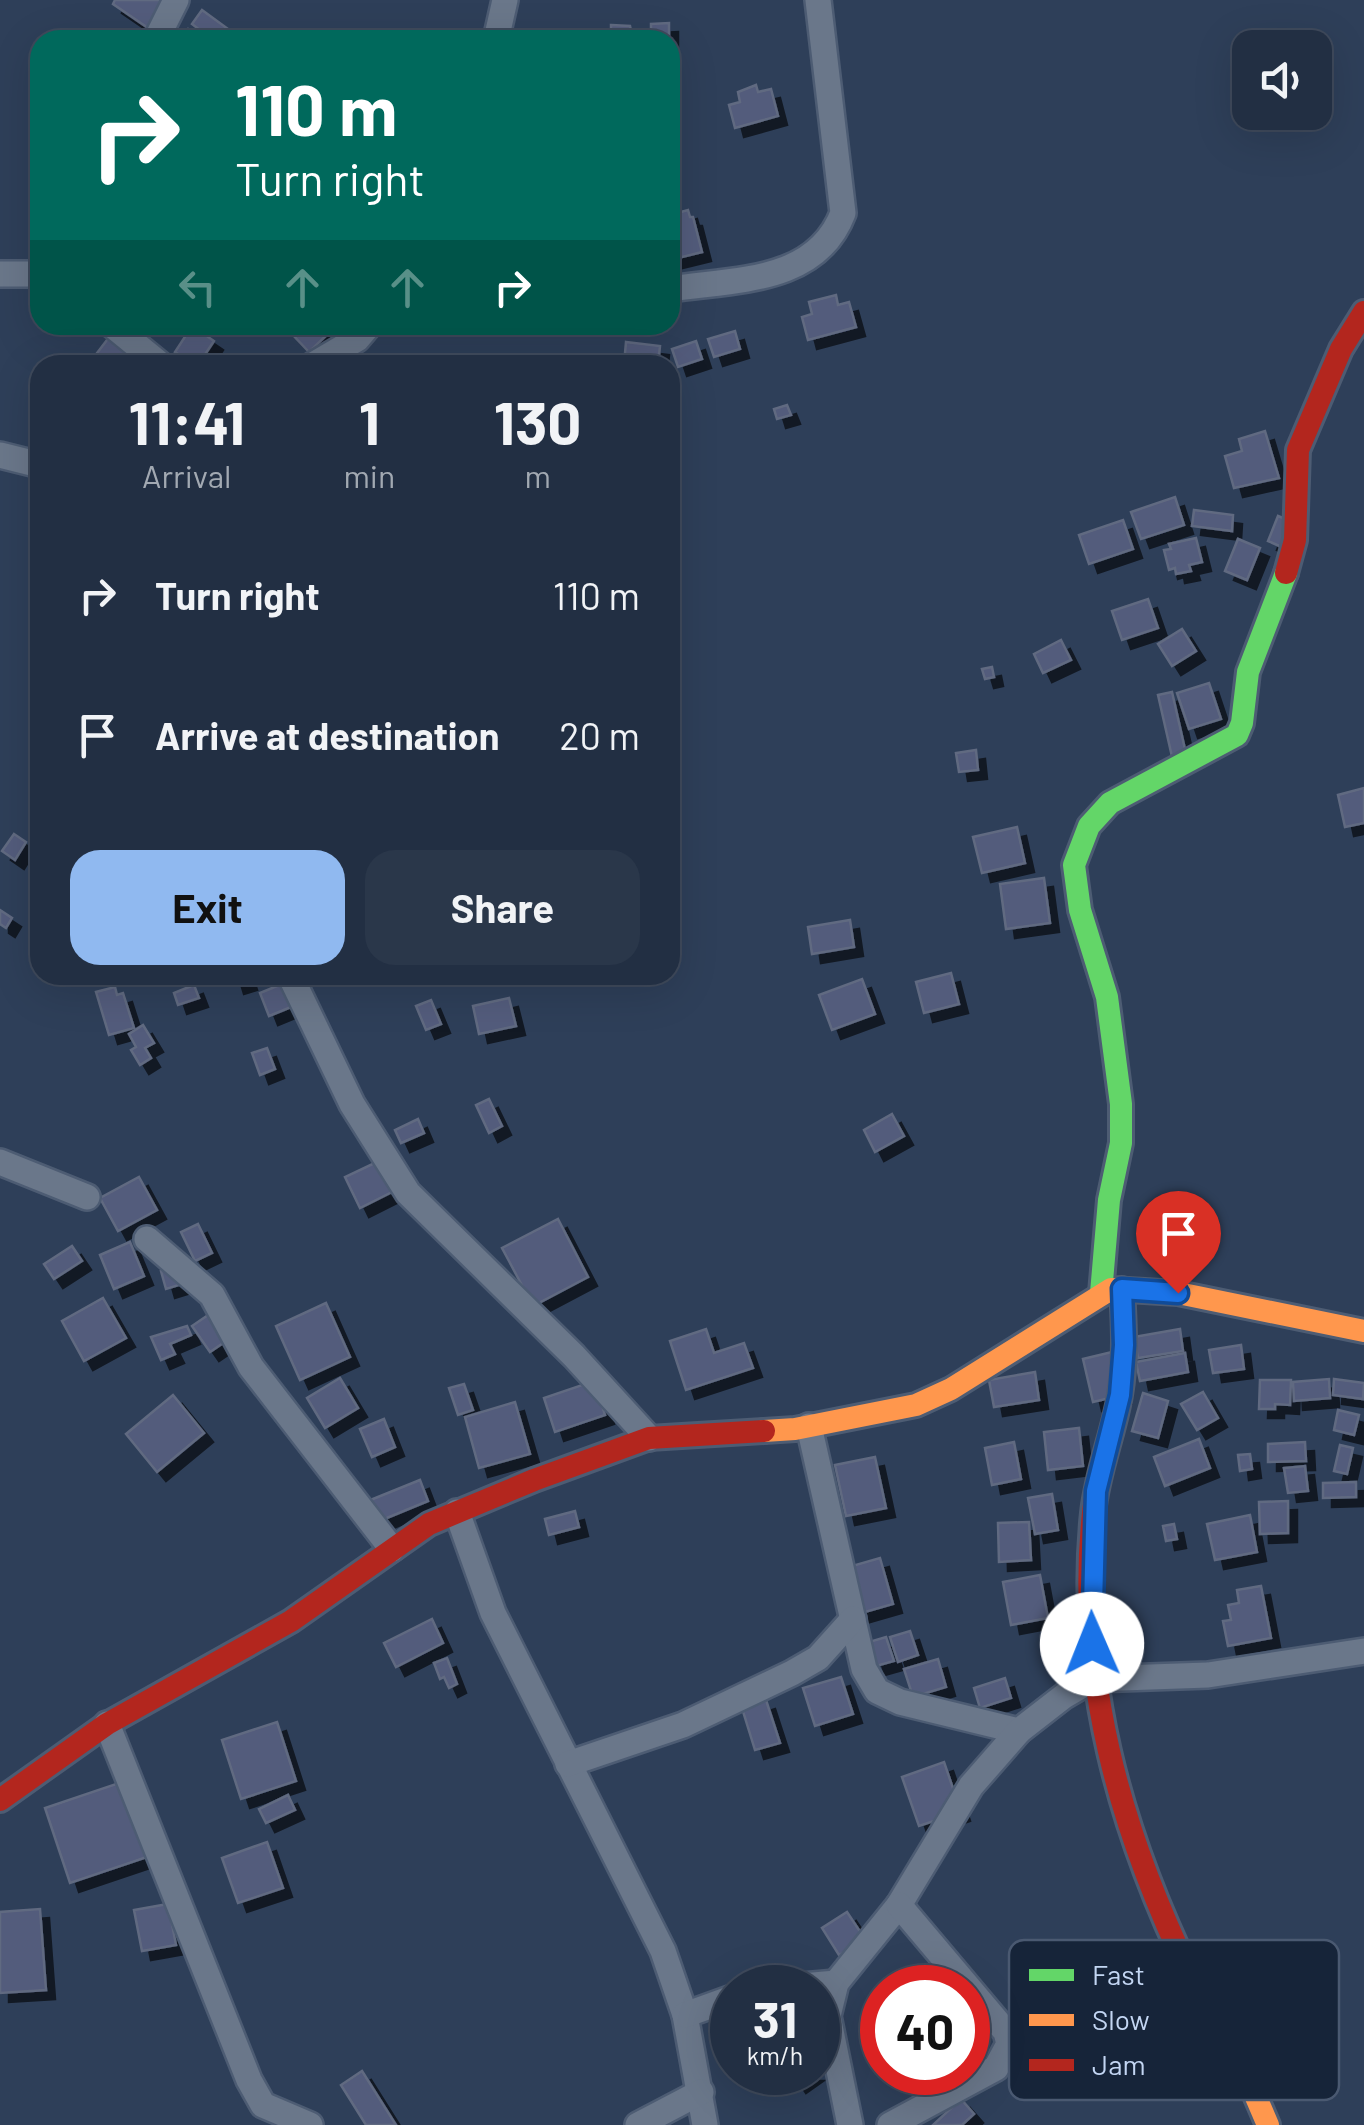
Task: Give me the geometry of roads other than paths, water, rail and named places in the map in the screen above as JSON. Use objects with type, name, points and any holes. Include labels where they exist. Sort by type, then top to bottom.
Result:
[{"type":"street","points":[[161,30],[176,0]]},
{"type":"street","points":[[498,30],[505,0]]},
{"type":"street","points":[[680,287],[782,272],[805,262],[836,231],[843,213],[818,0]]},
{"type":"street","points":[[0,274],[30,274]]},
{"type":"street","points":[[1175,1940],[1127,1815],[1093,1679],[1090,1609],[1096,1491],[1120,1395],[1124,1345],[1112,1291],[1109,1200],[1121,1143],[1121,1104],[1108,997],[1080,910],[1074,864],[1090,826],[1110,804],[1231,740],[1242,723],[1248,672],[1283,584],[1295,540],[1298,450],[1341,349],[1364,312]]},
{"type":"street","points":[[124,335],[149,355]]},
{"type":"street","points":[[331,355],[361,335]]},
{"type":"street","points":[[0,455],[30,462]]},
{"type":"street","points":[[295,985],[352,1104],[408,1193],[574,1356],[649,1438]]},
{"type":"street","points":[[0,1162],[87,1197]]},
{"type":"street","points":[[147,1240],[212,1295],[251,1366],[392,1548]]},
{"type":"street","points":[[0,1800],[108,1724],[292,1621],[429,1524],[649,1438],[809,1426],[916,1405],[952,1389],[1112,1291],[1178,1293],[1364,1330]]},
{"type":"street","points":[[809,1426],[864,1670],[877,1691],[900,1702],[1018,1732]]},
{"type":"street","points":[[457,1512],[493,1612],[663,1950],[685,2015],[705,2125]]},
{"type":"street","points":[[568,1764],[683,1726],[792,1673],[818,1658],[853,1619]]},
{"type":"street","points":[[840,1978],[899,1905],[970,1786],[1018,1732],[1093,1679],[1208,1675],[1364,1651]]},
{"type":"street","points":[[108,1724],[249,2080],[263,2105],[310,2125]]},
{"type":"street","points":[[890,2125],[996,2068],[1009,2044],[1006,2032],[899,1905]]},
{"type":"street","points":[[685,2015],[710,2006]]},
{"type":"street","points":[[840,2075],[850,2125]]},
{"type":"street","points":[[638,2125],[701,2092]]},
{"type":"street","points":[[1261,2100],[1268,2125]]}]
